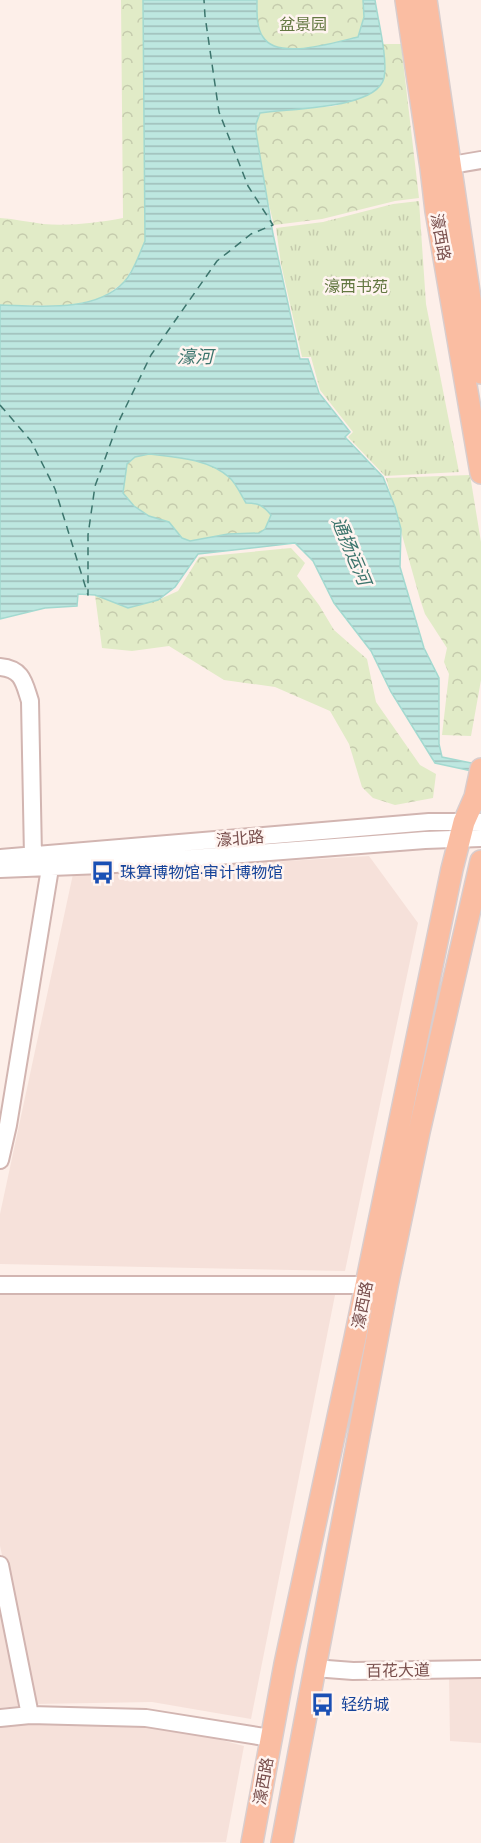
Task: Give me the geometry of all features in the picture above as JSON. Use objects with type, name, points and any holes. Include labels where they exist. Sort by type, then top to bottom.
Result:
[{"type":"main road","name":"濠西路","points":[[406,0],[481,372]]},
{"type":"main road","name":"濠西路","points":[[426,0],[440,167],[436,211],[481,472]]},
{"type":"main road","name":"濠西路","points":[[252,1843],[271,1738],[452,869],[472,830],[481,769]]},
{"type":"main road","name":"濠西路","points":[[282,1843],[364,1404],[410,1176],[481,861]]},
{"type":"street","points":[[440,167],[481,160]]},
{"type":"street","points":[[0,667],[9,668],[23,677],[30,701],[33,855]]},
{"type":"street","name":"濠北路","points":[[0,858],[33,855],[51,860],[102,865],[425,840],[472,830]]},
{"type":"street","points":[[0,1160],[8,1125],[51,860]]},
{"type":"street","name":"濠北路","points":[[0,869],[51,860]]},
{"type":"street","points":[[0,1285],[366,1285]]},
{"type":"street","points":[[0,1565],[30,1715]]},
{"type":"street","name":"百花大道","points":[[314,1668],[353,1671],[481,1669]]},
{"type":"street","points":[[0,1718],[30,1715],[146,1718],[271,1738]]},
{"type":"shaded area","points":[[369,856],[418,923],[345,1271],[0,1264],[0,1214],[73,874]]},
{"type":"shaded area","points":[[0,1289],[335,1295],[251,1719],[152,1702],[35,1704],[0,1546]]},
{"type":"shaded area","points":[[0,1592],[18,1706],[0,1708]]},
{"type":"shaded area","points":[[449,1675],[481,1675],[481,1743],[450,1741]]},
{"type":"shaded area","points":[[44,1720],[148,1721],[244,1746],[226,1842],[0,1843],[0,1724]]},
{"type":"green space","points":[[121,0],[143,0],[144,5],[145,241],[124,282],[102,298],[68,306],[0,305],[0,218],[63,225],[123,218]]},
{"type":"green space","name":"盆景园","points":[[257,0],[363,0],[364,17],[358,37],[322,46],[281,48],[270,44],[259,29]]},
{"type":"green space","points":[[382,44],[401,44],[419,198],[395,201],[322,219],[274,225],[256,135],[260,113],[335,106],[369,94],[384,57]]},
{"type":"green space","name":"濠西书苑","points":[[419,201],[426,304],[459,472],[385,476],[348,437],[353,432],[320,390],[311,357],[302,357],[281,264],[276,228],[323,222],[393,204]]},
{"type":"green space","points":[[149,454],[192,460],[222,472],[237,487],[246,503],[260,505],[271,515],[265,529],[259,533],[228,534],[190,541],[182,538],[169,522],[149,516],[134,506],[123,493],[127,464],[135,457]]},
{"type":"green space","points":[[470,475],[481,542],[481,680],[471,736],[442,735],[449,674],[444,662],[447,648],[425,614],[386,478]]},
{"type":"green space","points":[[291,548],[305,563],[297,576],[334,630],[367,659],[376,702],[420,765],[436,774],[433,798],[395,805],[373,798],[362,787],[349,744],[330,711],[275,687],[224,680],[169,646],[132,651],[102,648],[95,595],[128,608],[158,600],[178,591],[199,557]]},
{"type":"water","name":"濠河","points":[[143,0],[257,0],[258,24],[263,37],[270,44],[294,49],[322,46],[358,37],[364,17],[363,0],[375,0],[385,61],[384,78],[377,88],[365,96],[348,102],[260,113],[256,132],[273,234],[300,359],[308,359],[319,393],[350,432],[345,437],[383,477],[395,507],[401,529],[400,567],[424,648],[439,678],[439,744],[442,757],[481,765],[481,773],[435,763],[391,692],[371,651],[334,603],[313,561],[295,543],[198,554],[175,587],[158,600],[128,608],[95,595],[78,594],[77,606],[45,608],[0,619],[0,305],[65,306],[98,299],[112,292],[128,278],[145,241]],"holes":[[[149,454],[192,460],[222,472],[237,487],[246,503],[260,505],[271,515],[265,529],[259,533],[228,534],[190,541],[182,538],[169,522],[149,516],[134,506],[123,493],[127,464],[135,457]]]},
{"type":"ferry route","points":[[0,405],[31,441],[55,489],[88,595],[88,535],[95,486],[118,423],[151,355],[217,261],[251,234],[273,225],[248,186],[219,112],[204,0]]},
{"type":"place","name":"珠算博物馆·审计博物馆","points":[[102,872]]},
{"type":"place","name":"轻纺城","points":[[323,1704]]},
{"type":"water label","name":"通扬运河","points":[[351,551]]}]
